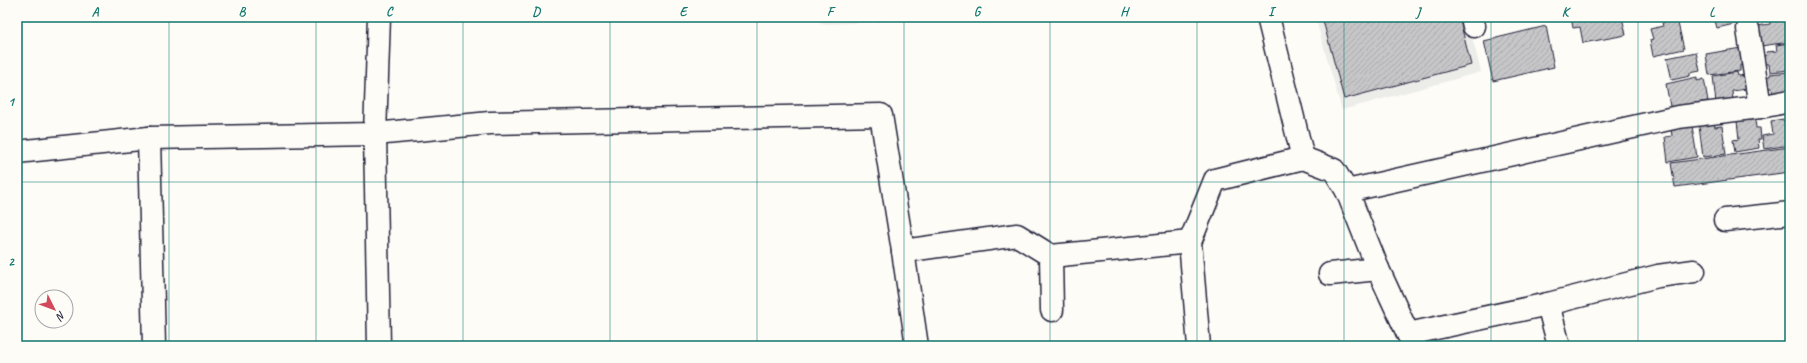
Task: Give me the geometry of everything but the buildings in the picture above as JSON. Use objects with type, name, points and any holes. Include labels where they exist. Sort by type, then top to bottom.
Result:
[{"type":"street","points":[[379,17],[375,134],[379,346]]},
{"type":"street","points":[[1268,17],[1303,158]]},
{"type":"street","points":[[1748,29],[1760,107]]},
{"type":"street","points":[[1348,191],[1678,117],[1760,107],[1790,101]]},
{"type":"street","points":[[17,152],[149,138],[375,134],[490,123],[880,115],[917,346]]},
{"type":"street","points":[[149,138],[154,346]]},
{"type":"street","points":[[1199,346],[1190,242],[1215,180],[1303,158],[1334,170],[1348,191],[1378,269],[1412,340],[1658,276],[1694,271]]},
{"type":"street","points":[[1725,220],[1790,213]]},
{"type":"street","points":[[903,252],[1017,235],[1051,256],[1190,242]]},
{"type":"street","points":[[1051,256],[1052,310]]},
{"type":"street","points":[[1330,274],[1378,269]]},
{"type":"street","points":[[1548,304],[1559,346]]},
{"type":"shaded area","points":[[819,17],[896,17],[879,22],[820,24]]},
{"type":"shaded area","points":[[1315,17],[1467,17],[1481,72],[1342,110]]}]
